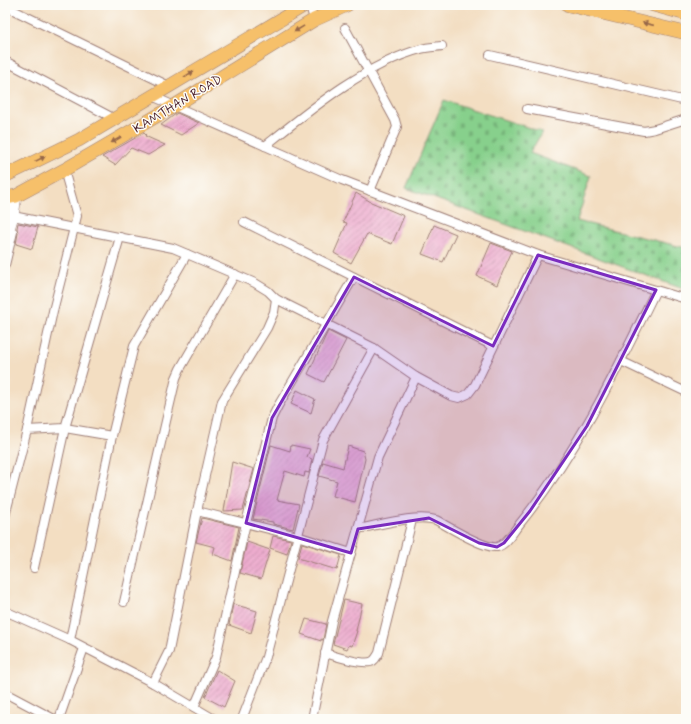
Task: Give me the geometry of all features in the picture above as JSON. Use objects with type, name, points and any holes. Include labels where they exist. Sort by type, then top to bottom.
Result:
[{"type":"main road","name":"KAMTHAN ROAD","points":[[5,176],[79,140],[305,5]]},
{"type":"main road","name":"KAMTHAN ROAD","points":[[10,197],[64,170],[174,106],[314,20],[347,5]]},
{"type":"main road","points":[[653,5],[686,14]]},
{"type":"main road","points":[[577,6],[686,33]]},
{"type":"street","points":[[310,5],[314,20]]},
{"type":"street","points":[[5,6],[169,86]]},
{"type":"street","points":[[345,28],[395,120],[397,127],[370,191]]},
{"type":"street","points":[[265,146],[311,110],[369,71],[384,63],[421,49],[442,46]]},
{"type":"street","points":[[490,55],[686,101]]},
{"type":"street","points":[[5,61],[115,119]]},
{"type":"street","points":[[152,96],[342,180],[538,255],[686,299]]},
{"type":"street","points":[[527,109],[644,131],[686,119]]},
{"type":"street","points":[[5,516],[27,430],[52,311],[77,216],[64,170]]},
{"type":"street","points":[[5,265],[15,216],[10,197]]},
{"type":"street","points":[[15,216],[173,248],[234,274],[268,291],[276,299],[374,348],[416,377],[451,396],[459,398],[468,394],[475,385],[538,255]]},
{"type":"street","points":[[5,241],[15,216]]},
{"type":"street","points":[[244,222],[493,346]]},
{"type":"street","points":[[34,568],[65,428],[120,238]]},
{"type":"street","points":[[70,640],[112,436],[134,346],[187,254]]},
{"type":"street","points":[[124,602],[176,378],[234,274]]},
{"type":"street","points":[[194,707],[216,657],[246,523],[272,418],[354,277]]},
{"type":"street","points":[[358,529],[393,522],[429,518],[436,520],[479,543],[497,547],[504,543],[530,511],[577,441],[621,361],[656,290]]},
{"type":"street","points":[[153,683],[169,651],[222,401],[267,328],[274,312],[276,299]]},
{"type":"street","points":[[242,719],[266,658],[323,440],[374,348]]},
{"type":"street","points":[[621,361],[686,392]]},
{"type":"street","points":[[312,719],[332,621],[378,457],[416,377]]},
{"type":"street","points":[[27,430],[65,428],[112,436]]},
{"type":"street","points":[[198,511],[298,536],[351,553]]},
{"type":"street","points":[[325,653],[359,662],[369,663],[375,660],[379,653],[412,520]]},
{"type":"street","points":[[5,611],[70,640],[153,683],[214,719]]},
{"type":"street","points":[[60,719],[84,648]]},
{"type":"street","points":[[5,694],[54,719]]},
{"type":"highlighted area","points":[[538,255],[656,290],[587,426],[530,511],[504,543],[497,547],[479,543],[429,518],[358,529],[351,553],[246,523],[272,418],[354,277],[493,346]]},
{"type":"green space","points":[[444,100],[542,132],[530,153],[591,176],[577,221],[686,248],[686,290],[406,188]]},
{"type":"building","points":[[177,113],[199,123],[181,135],[161,125]]},
{"type":"building","points":[[144,133],[146,135],[145,136],[165,145],[148,155],[131,148],[115,165],[102,157]]},
{"type":"building","points":[[356,193],[371,202],[404,216],[392,244],[367,234],[351,263],[334,253],[347,223],[343,222]]},
{"type":"building","points":[[18,223],[38,227],[32,249],[16,244]]},
{"type":"building","points":[[434,225],[456,234],[443,262],[422,254]]},
{"type":"building","points":[[491,243],[512,251],[497,285],[477,276]]},
{"type":"building","points":[[328,331],[346,340],[324,382],[308,374]]},
{"type":"building","points":[[297,390],[315,399],[311,413],[291,404]]},
{"type":"building","points":[[271,445],[290,451],[291,445],[310,449],[307,457],[312,459],[309,473],[305,472],[304,477],[285,471],[277,500],[299,504],[293,529],[273,524],[273,522],[253,519]]},
{"type":"building","points":[[348,446],[363,451],[365,459],[355,502],[333,496],[337,481],[319,476],[323,462],[343,468]]},
{"type":"building","points":[[232,462],[254,469],[243,510],[224,511]]},
{"type":"building","points":[[202,518],[239,527],[232,561],[213,554],[215,547],[196,542]]},
{"type":"building","points":[[273,536],[291,540],[287,554],[270,548]]},
{"type":"building","points":[[247,542],[270,550],[261,579],[240,573]]},
{"type":"building","points":[[302,543],[341,555],[337,570],[298,558]]},
{"type":"building","points":[[344,600],[362,604],[357,631],[352,646],[349,645],[347,649],[333,644]]},
{"type":"building","points":[[233,604],[257,611],[251,633],[229,625]]},
{"type":"building","points":[[306,619],[326,624],[323,640],[321,639],[321,641],[301,634]]},
{"type":"building","points":[[217,670],[235,681],[224,707],[205,697]]}]
